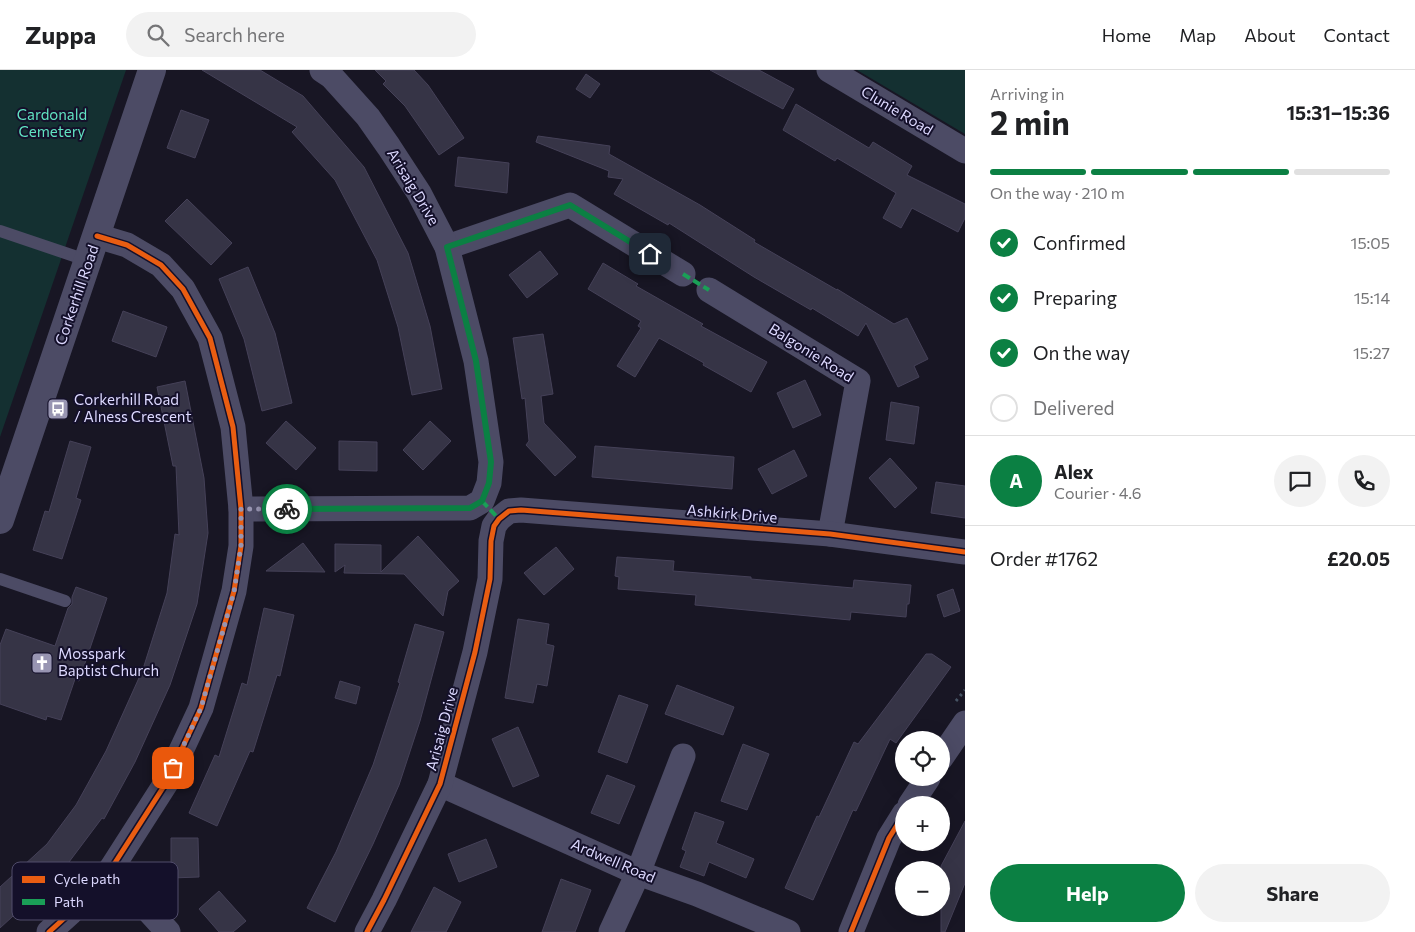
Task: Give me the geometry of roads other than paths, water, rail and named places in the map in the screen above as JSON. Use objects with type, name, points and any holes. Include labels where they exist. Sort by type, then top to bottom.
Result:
[{"type":"street","name":"Corkerhill Road","points":[[0,520],[152,70]]},
{"type":"street","name":"Arisaig Drive","points":[[241,509],[470,508],[482,501],[489,483],[491,462],[476,361],[447,247],[419,193],[368,117],[331,76],[322,70]]},
{"type":"street","name":"Clunie Road","points":[[829,70],[965,152]]},
{"type":"street","points":[[447,247],[570,205],[683,274]]},
{"type":"street","points":[[93,248],[127,245],[161,265],[183,289],[210,338],[233,427],[241,509],[241,546],[234,592],[201,708],[166,783],[115,862]]},
{"type":"street","name":"Balgonie Road","points":[[709,290],[858,381],[830,534]]},
{"type":"street","name":"Ashkirk Drive","points":[[498,519],[509,512],[521,510],[830,534],[965,552]]},
{"type":"street","name":"Arisaig Drive","points":[[367,932],[440,784],[475,652],[490,579],[494,526],[498,519]]},
{"type":"street","points":[[950,745],[965,723]]},
{"type":"street","points":[[611,932],[638,873],[683,756]]},
{"type":"street","name":"Ardwell Road","points":[[440,784],[638,873],[697,894],[788,932]]},
{"type":"street","points":[[850,932],[889,838],[895,828]]},
{"type":"street","points":[[49,932],[62,920]]},
{"type":"street","points":[[157,920],[168,932]]},
{"type":"lane","points":[[0,231],[93,248]]},
{"type":"lane","points":[[0,579],[65,601]]},
{"type":"place","name":"Corkerhill Road / Alness Crescent","points":[[58,409]]},
{"type":"place","name":"Mosspark Baptist Church","points":[[42,663]]},
{"type":"park label","name":"Cardonald Cemetery","points":[[52,124]]}]
